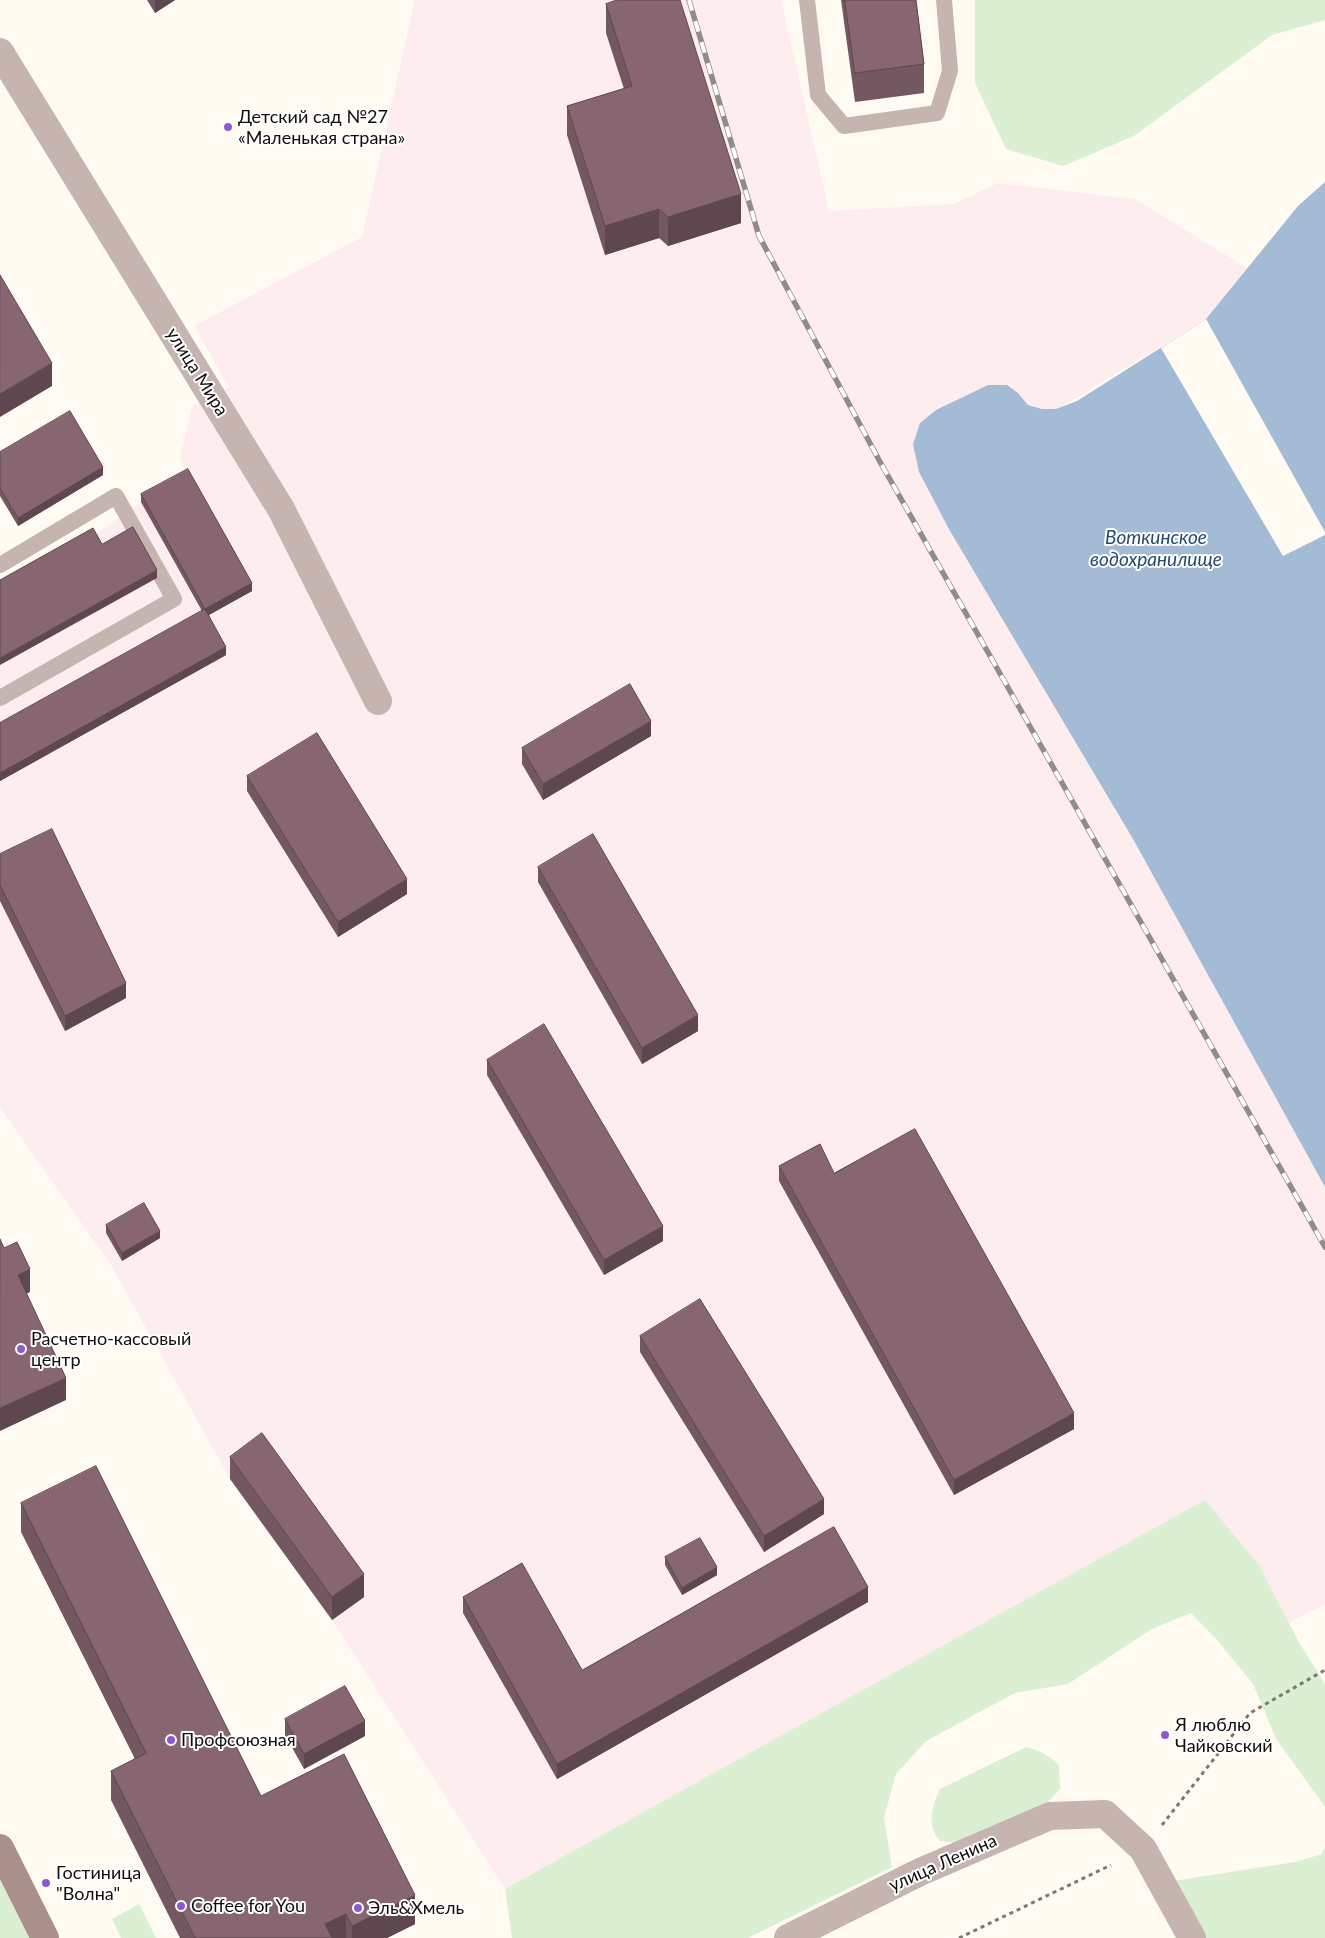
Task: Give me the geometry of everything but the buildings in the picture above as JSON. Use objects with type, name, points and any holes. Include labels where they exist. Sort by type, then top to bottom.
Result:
[{"type":"street","name":"улица Мира","points":[[0,52],[281,509],[378,701]]},
{"type":"street","name":"улица Ленина","points":[[788,1938],[920,1872],[1050,1816],[1105,1814],[1143,1849],[1192,1938]]},
{"type":"street","points":[[0,1848],[45,1938]]},
{"type":"lane","points":[[807,0],[818,95],[844,126],[937,112],[950,71],[944,0]]},
{"type":"lane","points":[[0,565],[116,496],[174,599],[0,698]]},
{"type":"path","points":[[1250,1713],[1325,1670]]},
{"type":"shaded area","points":[[415,0],[781,0],[829,211],[954,204],[998,183],[1135,199],[1247,268],[1206,319],[1056,410],[1028,405],[1018,393],[936,410],[920,423],[913,444],[950,531],[1133,839],[1325,1187],[1325,1604],[1272,1631],[1205,1501],[505,1889],[332,1620],[230,1479],[111,1265],[0,1108],[0,588],[93,536],[141,502],[188,477],[180,458],[192,406],[229,387],[194,326],[362,237]]},
{"type":"green space","points":[[975,0],[1325,0],[1325,20],[1272,35],[1134,136],[1063,166],[1006,149],[975,83]]},
{"type":"green space","points":[[1205,1500],[1258,1564],[1300,1644],[1325,1684],[1325,1807],[1276,1739],[1253,1684],[1218,1641],[1191,1613],[1152,1629],[1068,1684],[1015,1693],[926,1741],[896,1774],[884,1818],[892,1867],[748,1938],[512,1938],[505,1889]]},
{"type":"green space","points":[[1026,1747],[1044,1753],[1059,1765],[1060,1789],[1047,1803],[964,1844],[940,1841],[933,1829],[932,1816],[940,1789]]},
{"type":"green space","points":[[1325,1847],[1325,1938],[1204,1938],[1173,1881],[1295,1862],[1322,1854]]},
{"type":"green space","points":[[0,1848],[45,1938],[0,1938]]},
{"type":"green space","points":[[139,1904],[156,1938],[121,1938],[112,1919]]},
{"type":"water","name":"Воткинское водохранилище","points":[[1325,182],[1325,1187],[1133,839],[950,531],[919,472],[913,444],[920,423],[936,410],[988,385],[1007,385],[1018,393],[1028,405],[1042,409],[1056,409],[1077,401],[1206,319],[1298,206]]},
{"type":"pier","points":[[1206,319],[1325,532],[1325,535],[1283,556],[1161,348]]},
{"type":"railway","points":[[689,0],[759,236],[879,460],[1325,1247]]},
{"type":"place","name":"Детский сад №27 «Маленькая страна»","points":[[228,127]]},
{"type":"place","name":"Расчетно-кассовый центр","points":[[21,1349]]},
{"type":"place","name":"Я люблю Чайковский","points":[[1165,1735]]},
{"type":"place","name":"Профсоюзная","points":[[171,1740]]},
{"type":"place","name":"Гостиница \"Волна\"","points":[[46,1883]]},
{"type":"place","name":"Coffee for You","points":[[181,1906]]},
{"type":"place","name":"Эль&Хмель","points":[[358,1908]]}]
